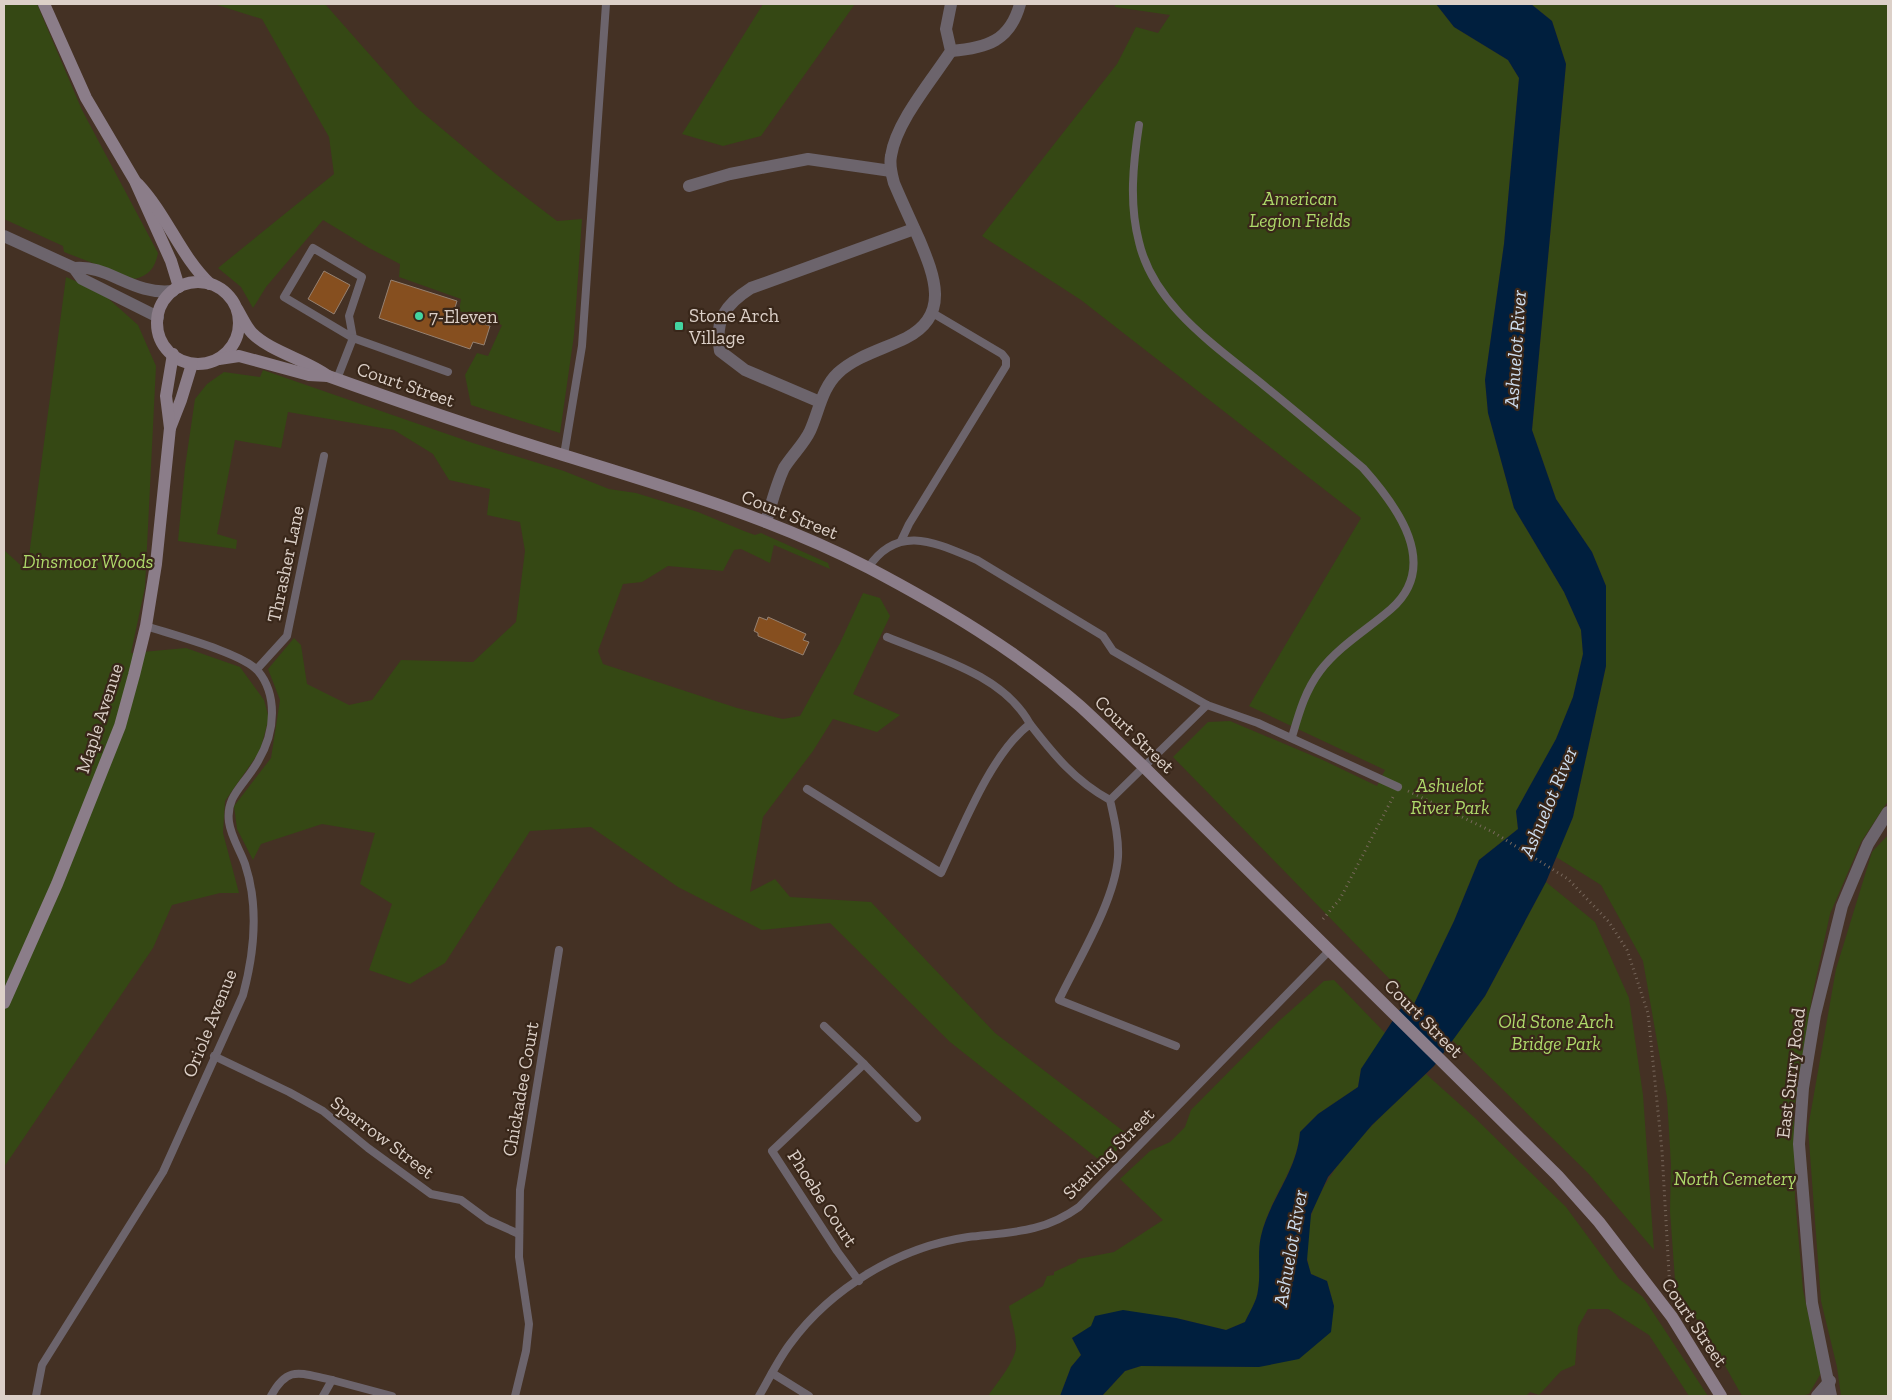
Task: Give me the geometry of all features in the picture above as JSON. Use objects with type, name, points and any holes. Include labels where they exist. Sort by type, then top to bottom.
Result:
[{"type":"main road","points":[[44,4],[86,98],[134,180],[171,261],[176,289]]},
{"type":"main road","points":[[134,180],[152,199],[197,272],[210,284]]},
{"type":"main road","points":[[197,282],[210,284],[222,289],[231,298],[237,309],[240,323],[237,337],[230,350],[219,359],[206,364],[192,364],[178,359],[160,338],[158,317],[164,301],[176,289],[197,282]]},
{"type":"main road","name":"Court Street","points":[[237,309],[251,333],[268,344],[313,364],[332,378]]},
{"type":"main road","name":"Maple Avenue","points":[[4,1003],[56,884],[120,726],[146,626],[156,564],[170,428],[166,396],[172,354]]},
{"type":"main road","name":"Court Street","points":[[219,359],[239,356],[260,360],[309,375],[332,378],[447,418],[669,487],[766,522],[868,568],[982,634],[1039,674],[1079,706],[1143,766],[1558,1176],[1598,1222],[1672,1316],[1721,1396]]},
{"type":"main road","name":"Maple Avenue","points":[[170,428],[182,400],[192,364]]},
{"type":"street","points":[[766,522],[785,468],[810,431],[820,402],[838,373],[852,363],[919,330],[935,302],[936,286],[932,270],[891,171],[891,156],[905,122],[951,51],[946,28],[951,4]]},
{"type":"street","points":[[951,51],[987,45],[1002,37],[1011,28],[1020,4]]},
{"type":"street","points":[[689,186],[730,174],[808,159],[891,171]]},
{"type":"street","points":[[820,402],[745,370],[720,351],[717,338],[720,322],[726,309],[734,299],[751,288],[914,229]]},
{"type":"street","points":[[4,236],[74,268],[82,279],[158,317]]},
{"type":"street","points":[[74,268],[87,266],[153,292],[176,289]]},
{"type":"street","name":"East Surry Road","points":[[1831,1396],[1830,1381],[1812,1303],[1800,1144],[1803,1088],[1815,1015],[1842,906],[1868,844],[1888,812]]},
{"type":"street","points":[[1817,1396],[1830,1381]]},
{"type":"lane","points":[[564,455],[582,346],[606,4]]},
{"type":"lane","points":[[1139,126],[1132,186],[1134,218],[1139,243],[1158,287],[1197,330],[1363,468],[1384,492],[1400,515],[1410,540],[1414,572],[1410,586],[1392,608],[1337,653],[1321,670],[1309,687],[1292,737]]},
{"type":"lane","points":[[332,378],[353,338],[349,316],[362,277],[313,248],[284,297],[353,338],[448,372]]},
{"type":"lane","points":[[901,541],[909,524],[1006,366],[1002,354],[931,312]]},
{"type":"lane","name":"Thrasher Lane","points":[[257,669],[287,636],[324,456]]},
{"type":"lane","points":[[868,568],[876,556],[887,546],[901,541],[918,540],[936,543],[977,560],[1103,636],[1113,651],[1207,705],[1234,713],[1292,737],[1398,787]]},
{"type":"lane","points":[[146,626],[218,650],[257,669]]},
{"type":"lane","points":[[887,637],[986,682],[1011,698],[1022,709],[1030,724],[1061,764],[1080,782],[1110,800]]},
{"type":"lane","name":"Oriole Avenue","points":[[36,1396],[42,1365],[163,1172],[243,995],[250,970],[254,916],[245,864],[228,823],[228,804],[265,750],[272,727],[270,694],[257,669]]},
{"type":"lane","points":[[1110,800],[1207,705]]},
{"type":"lane","points":[[807,789],[942,874],[988,779],[1010,742],[1030,724]]},
{"type":"lane","points":[[1110,800],[1117,848],[1114,880],[1096,926],[1058,1000],[1176,1046]]},
{"type":"lane","name":"Chickadee Court","points":[[519,1234],[520,1190],[559,950]]},
{"type":"lane","name":"Starling Street","points":[[759,1396],[790,1344],[802,1329],[831,1301],[882,1265],[905,1254],[966,1237],[1017,1233],[1043,1227],[1064,1218],[1099,1189],[1329,951]]},
{"type":"lane","points":[[824,1026],[917,1118]]},
{"type":"lane","name":"Sparrow Street","points":[[214,1056],[289,1092],[323,1111],[368,1148],[431,1194],[461,1200],[488,1220],[519,1234]]},
{"type":"lane","name":"Phoebe Court","points":[[859,1281],[837,1251],[772,1151],[864,1064]]},
{"type":"lane","points":[[516,1396],[526,1351],[529,1324],[519,1257],[519,1234]]},
{"type":"lane","points":[[271,1396],[283,1377],[293,1373],[332,1380],[392,1396]]},
{"type":"lane","points":[[772,1373],[809,1396]]},
{"type":"lane","points":[[323,1396],[332,1380]]},
{"type":"path","points":[[1323,919],[1340,900],[1398,787],[1493,832],[1568,879],[1609,922],[1627,950],[1648,1013],[1662,1151],[1672,1316]]},
{"type":"green space","points":[[4,4],[37,4],[82,110],[158,253],[153,267],[144,276],[134,279],[64,252],[63,246],[4,219]]},
{"type":"green space","points":[[214,4],[325,4],[416,107],[497,175],[557,221],[582,219],[574,335],[560,433],[471,405],[465,375],[477,353],[488,356],[502,325],[459,311],[461,299],[399,277],[400,264],[323,220],[266,287],[253,308],[241,287],[218,268],[334,174],[329,137],[262,19]]},
{"type":"green space","points":[[763,4],[855,4],[761,136],[723,146],[682,134]]},
{"type":"green space","name":"American Legion Fields","points":[[1115,4],[1436,4],[1454,27],[1508,60],[1519,78],[1504,244],[1485,380],[1488,413],[1514,508],[1564,592],[1581,630],[1583,654],[1573,697],[1556,739],[1516,811],[1518,829],[1479,860],[1454,921],[1414,1004],[1173,757],[1208,722],[1230,721],[1325,761],[1377,786],[1385,770],[1249,706],[1361,518],[1081,300],[982,236],[1117,64],[1136,27],[1158,33],[1170,15],[1115,7]]},
{"type":"green space","name":"North Cemetery","points":[[1531,4],[1888,4],[1888,801],[1861,842],[1830,914],[1812,997],[1794,1110],[1795,1198],[1803,1290],[1821,1373],[1809,1394],[1801,1396],[1742,1396],[1704,1328],[1676,1294],[1670,1211],[1671,1165],[1667,1098],[1643,961],[1601,885],[1556,857],[1573,817],[1606,666],[1606,586],[1592,552],[1556,499],[1532,430],[1566,64],[1552,21]]},
{"type":"green space","name":"Dinsmoor Woods","points":[[66,277],[101,292],[138,325],[156,366],[145,587],[131,653],[186,648],[240,667],[264,700],[269,718],[260,751],[225,801],[223,833],[239,893],[220,893],[172,905],[153,948],[4,1167],[4,550],[27,571]]},
{"type":"green space","points":[[263,370],[473,443],[564,471],[609,489],[636,493],[698,512],[755,535],[761,533],[828,563],[830,569],[774,545],[770,563],[741,549],[734,550],[723,571],[668,566],[642,582],[623,584],[598,651],[603,664],[737,708],[783,719],[800,716],[840,643],[863,593],[880,598],[890,616],[853,694],[900,715],[877,732],[833,719],[813,751],[763,817],[750,892],[775,879],[790,897],[871,902],[995,1033],[1131,1137],[1103,1163],[950,1042],[830,923],[762,930],[678,887],[591,827],[530,831],[445,963],[410,984],[369,970],[392,904],[360,884],[375,833],[322,824],[261,844],[253,860],[237,829],[234,806],[271,758],[280,700],[268,669],[294,638],[301,645],[307,684],[349,705],[372,700],[401,660],[473,662],[516,622],[525,551],[520,522],[487,515],[490,489],[449,480],[433,454],[394,430],[288,412],[281,448],[235,440],[217,534],[237,540],[236,549],[178,541],[185,467],[195,399],[207,384],[224,372],[260,377]]},
{"type":"green space","points":[[1888,835],[1888,1396],[1841,1396],[1837,1367],[1821,1301],[1808,1128],[1836,969],[1872,852]]},
{"type":"green space","name":"Old Stone Arch Bridge Park","points":[[1546,882],[1595,922],[1629,998],[1643,1095],[1654,1250],[1588,1173],[1452,1040],[1485,996]]},
{"type":"green space","points":[[1334,980],[1386,1034],[1361,1069],[1358,1087],[1318,1114],[1300,1132],[1294,1159],[1265,1222],[1260,1243],[1257,1294],[1255,1303],[1245,1322],[1226,1330],[1176,1318],[1095,1316],[1092,1326],[1072,1338],[1081,1355],[1071,1367],[1060,1396],[988,1396],[1008,1367],[1016,1349],[1015,1333],[1009,1306],[1043,1286],[1047,1276],[1054,1275],[1054,1272],[1076,1262],[1078,1259],[1114,1252],[1163,1220],[1120,1179],[1150,1151],[1170,1142],[1185,1127],[1191,1110],[1279,1021],[1324,981]]},
{"type":"green space","points":[[1426,1074],[1475,1118],[1566,1207],[1619,1279],[1643,1297],[1708,1396],[1689,1396],[1649,1335],[1608,1309],[1588,1309],[1578,1327],[1575,1365],[1561,1371],[1539,1395],[1530,1392],[1526,1396],[1102,1396],[1125,1371],[1141,1366],[1259,1367],[1334,1306],[1327,1281],[1311,1274],[1306,1245],[1311,1217],[1323,1189],[1340,1163],[1383,1114]]},
{"type":"water","name":"Ashuelot River","points":[[1436,4],[1531,4],[1552,21],[1566,64],[1532,430],[1556,499],[1592,552],[1606,586],[1606,666],[1573,817],[1546,882],[1485,996],[1434,1066],[1372,1125],[1328,1177],[1311,1214],[1307,1260],[1311,1274],[1327,1281],[1334,1306],[1331,1332],[1299,1359],[1259,1367],[1141,1366],[1125,1371],[1102,1396],[1060,1396],[1071,1367],[1081,1355],[1072,1338],[1091,1326],[1095,1316],[1123,1310],[1176,1318],[1226,1330],[1245,1322],[1255,1303],[1257,1294],[1259,1249],[1265,1222],[1294,1160],[1300,1132],[1318,1114],[1358,1087],[1361,1069],[1401,1008],[1406,1002],[1414,1004],[1454,921],[1479,860],[1518,829],[1516,811],[1556,739],[1573,697],[1583,654],[1581,630],[1564,592],[1514,508],[1488,413],[1485,380],[1504,244],[1519,78],[1508,60],[1454,27]]},
{"type":"building","points":[[324,271],[350,285],[334,314],[308,299]]},
{"type":"building","name":"7-Eleven","points":[[391,280],[457,301],[453,314],[490,326],[484,345],[473,342],[470,349],[379,318]]},
{"type":"building","points":[[759,617],[767,620],[768,617],[806,634],[803,640],[809,642],[803,655],[758,636],[758,633],[754,631]]},
{"type":"place","name":"7-Eleven","points":[[419,316]]},
{"type":"place","name":"Stone Arch Village","points":[[679,326]]},
{"type":"park label","name":"Ashuelot River Park","points":[[1450,796]]}]
